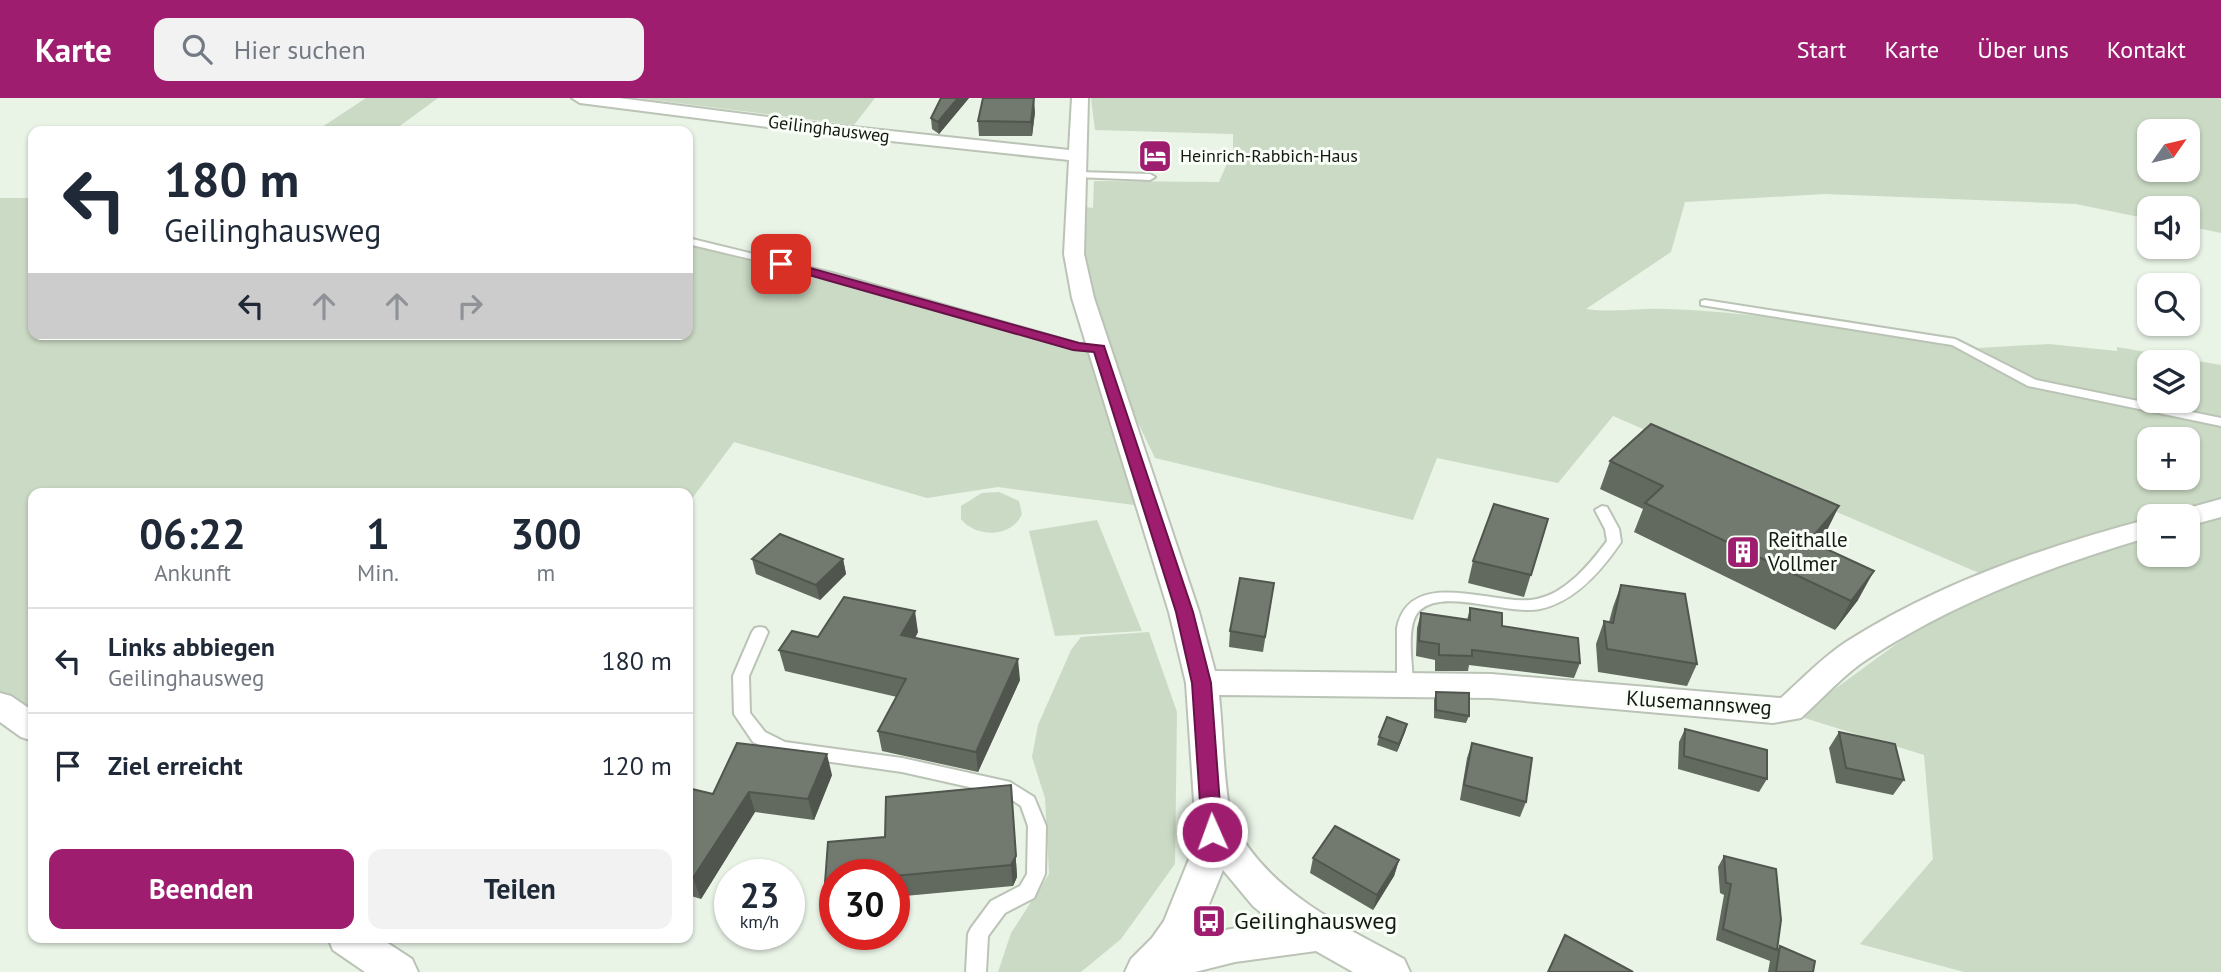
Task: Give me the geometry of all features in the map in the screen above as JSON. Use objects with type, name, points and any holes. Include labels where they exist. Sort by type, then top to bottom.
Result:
[{"type":"street","name":"Geilinghausweg","points":[[580,98],[1078,166]]},
{"type":"street","points":[[1080,98],[1074,254],[1083,298],[1184,612],[1202,683],[1213,816],[1212,847],[1204,873],[1178,933],[1166,951],[1169,968],[1232,944],[1320,933]]},
{"type":"street","points":[[2200,514],[2221,508]]},
{"type":"street","name":"Klusemannsweg","points":[[1202,683],[1491,686],[1773,711],[1789,709],[1856,651],[1923,613],[1986,582],[2137,531]]},
{"type":"street","points":[[0,705],[28,725]]},
{"type":"street","points":[[1213,816],[1240,869],[1261,891],[1291,916],[1391,972]]},
{"type":"street","points":[[354,943],[398,972]]},
{"type":"lane","points":[[1078,166],[1150,177]]},
{"type":"lane","points":[[693,242],[828,275],[1078,347],[1100,349]]},
{"type":"lane","points":[[1705,303],[1955,342],[2032,383],[2221,422]]},
{"type":"lane","points":[[1405,685],[1404,635],[1407,618],[1415,607],[1426,601],[1449,597],[1527,606],[1548,601],[1572,587],[1599,562],[1614,542],[1612,529],[1602,510]]},
{"type":"lane","points":[[760,632],[741,676],[742,714],[759,737],[782,748],[902,765],[1010,789],[1028,802],[1037,826],[1037,874],[1027,892],[998,907],[978,934],[976,972]]},
{"type":"green space","points":[[366,98],[438,98],[400,126],[324,126]]},
{"type":"green space","points":[[637,98],[875,98],[854,125]]},
{"type":"green space","points":[[1091,98],[2221,98],[2221,233],[2200,229],[2200,196],[2137,196],[2137,217],[2076,204],[1825,194],[1685,202],[1671,252],[1586,309],[1717,312],[1865,331],[1863,323],[1960,339],[1978,348],[2049,344],[2137,350],[2137,413],[2200,413],[2200,361],[2221,365],[2221,972],[1964,972],[1860,944],[1933,859],[1924,755],[1798,716],[1910,634],[2000,582],[1613,416],[1558,483],[1437,458],[1413,520],[1155,458],[1102,348],[1084,298],[1079,206],[1093,208],[1094,181],[1219,182],[1233,150],[1233,134],[1095,130]]},
{"type":"green space","points":[[0,198],[28,198],[28,340],[693,340],[693,246],[944,311],[1078,350],[1099,351],[1134,505],[998,487],[927,498],[734,442],[693,497],[693,488],[28,488],[28,717],[0,699]]},
{"type":"green space","points":[[999,492],[1019,501],[1022,514],[1010,528],[993,533],[984,532],[975,530],[961,519],[961,506],[982,493]]},
{"type":"green space","points":[[1097,520],[1142,631],[1055,636],[1029,531]]},
{"type":"green space","points":[[1149,632],[1177,712],[1175,864],[1121,939],[1081,972],[998,972],[1011,933],[1049,874],[1045,798],[1032,757],[1038,725],[1071,650],[1081,637]]},
{"type":"building","points":[[941,98],[958,98],[938,122],[931,118]]},
{"type":"building","points":[[983,98],[1034,98],[1031,122],[978,121]]},
{"type":"building","points":[[1651,424],[1839,506],[1809,541],[1874,571],[1851,601],[1645,503],[1663,486],[1610,461]]},
{"type":"building","points":[[1494,504],[1548,519],[1531,575],[1473,561]]},
{"type":"building","points":[[780,534],[843,559],[816,585],[752,559]]},
{"type":"building","points":[[1240,578],[1274,583],[1265,637],[1230,631]]},
{"type":"building","points":[[1621,585],[1685,594],[1697,664],[1607,649],[1604,621],[1613,623]]},
{"type":"building","points":[[844,597],[915,611],[901,635],[1018,659],[976,752],[878,731],[906,679],[779,650],[792,631],[818,637]]},
{"type":"building","points":[[1470,608],[1502,613],[1502,626],[1578,638],[1580,663],[1472,650],[1472,656],[1439,655],[1439,644],[1419,641],[1421,613],[1470,620]]},
{"type":"building","points":[[1436,692],[1469,693],[1469,716],[1436,710]]},
{"type":"building","points":[[1387,717],[1407,724],[1399,744],[1379,737]]},
{"type":"building","points":[[1685,729],[1767,750],[1767,779],[1684,756]]},
{"type":"building","points":[[1839,732],[1895,744],[1904,780],[1846,768]]},
{"type":"building","points":[[737,743],[827,754],[808,799],[749,792],[693,878],[693,789],[713,794]]},
{"type":"building","points":[[1472,743],[1532,758],[1526,802],[1464,785]]},
{"type":"building","points":[[1011,785],[1016,856],[1011,865],[910,874],[910,859],[827,859],[828,842],[885,837],[886,797]]},
{"type":"building","points":[[1335,826],[1399,860],[1377,895],[1313,858]]},
{"type":"building","points":[[1724,856],[1776,869],[1781,920],[1777,950],[1723,929],[1731,884],[1726,883]]},
{"type":"building","points":[[1565,935],[1633,972],[1548,972]]},
{"type":"building","points":[[1780,946],[1815,961],[1813,972],[1776,972]]},
{"type":"place","name":"Heinrich-Rabbich-Haus","points":[[1155,156]]},
{"type":"place","name":"Reithalle Vollmer","points":[[1743,552]]},
{"type":"place","name":"Geilinghausweg","points":[[1209,921]]},
{"type":"route","points":[[781,264],[1078,347],[1100,349],[1184,612],[1202,683],[1212,832]]}]
